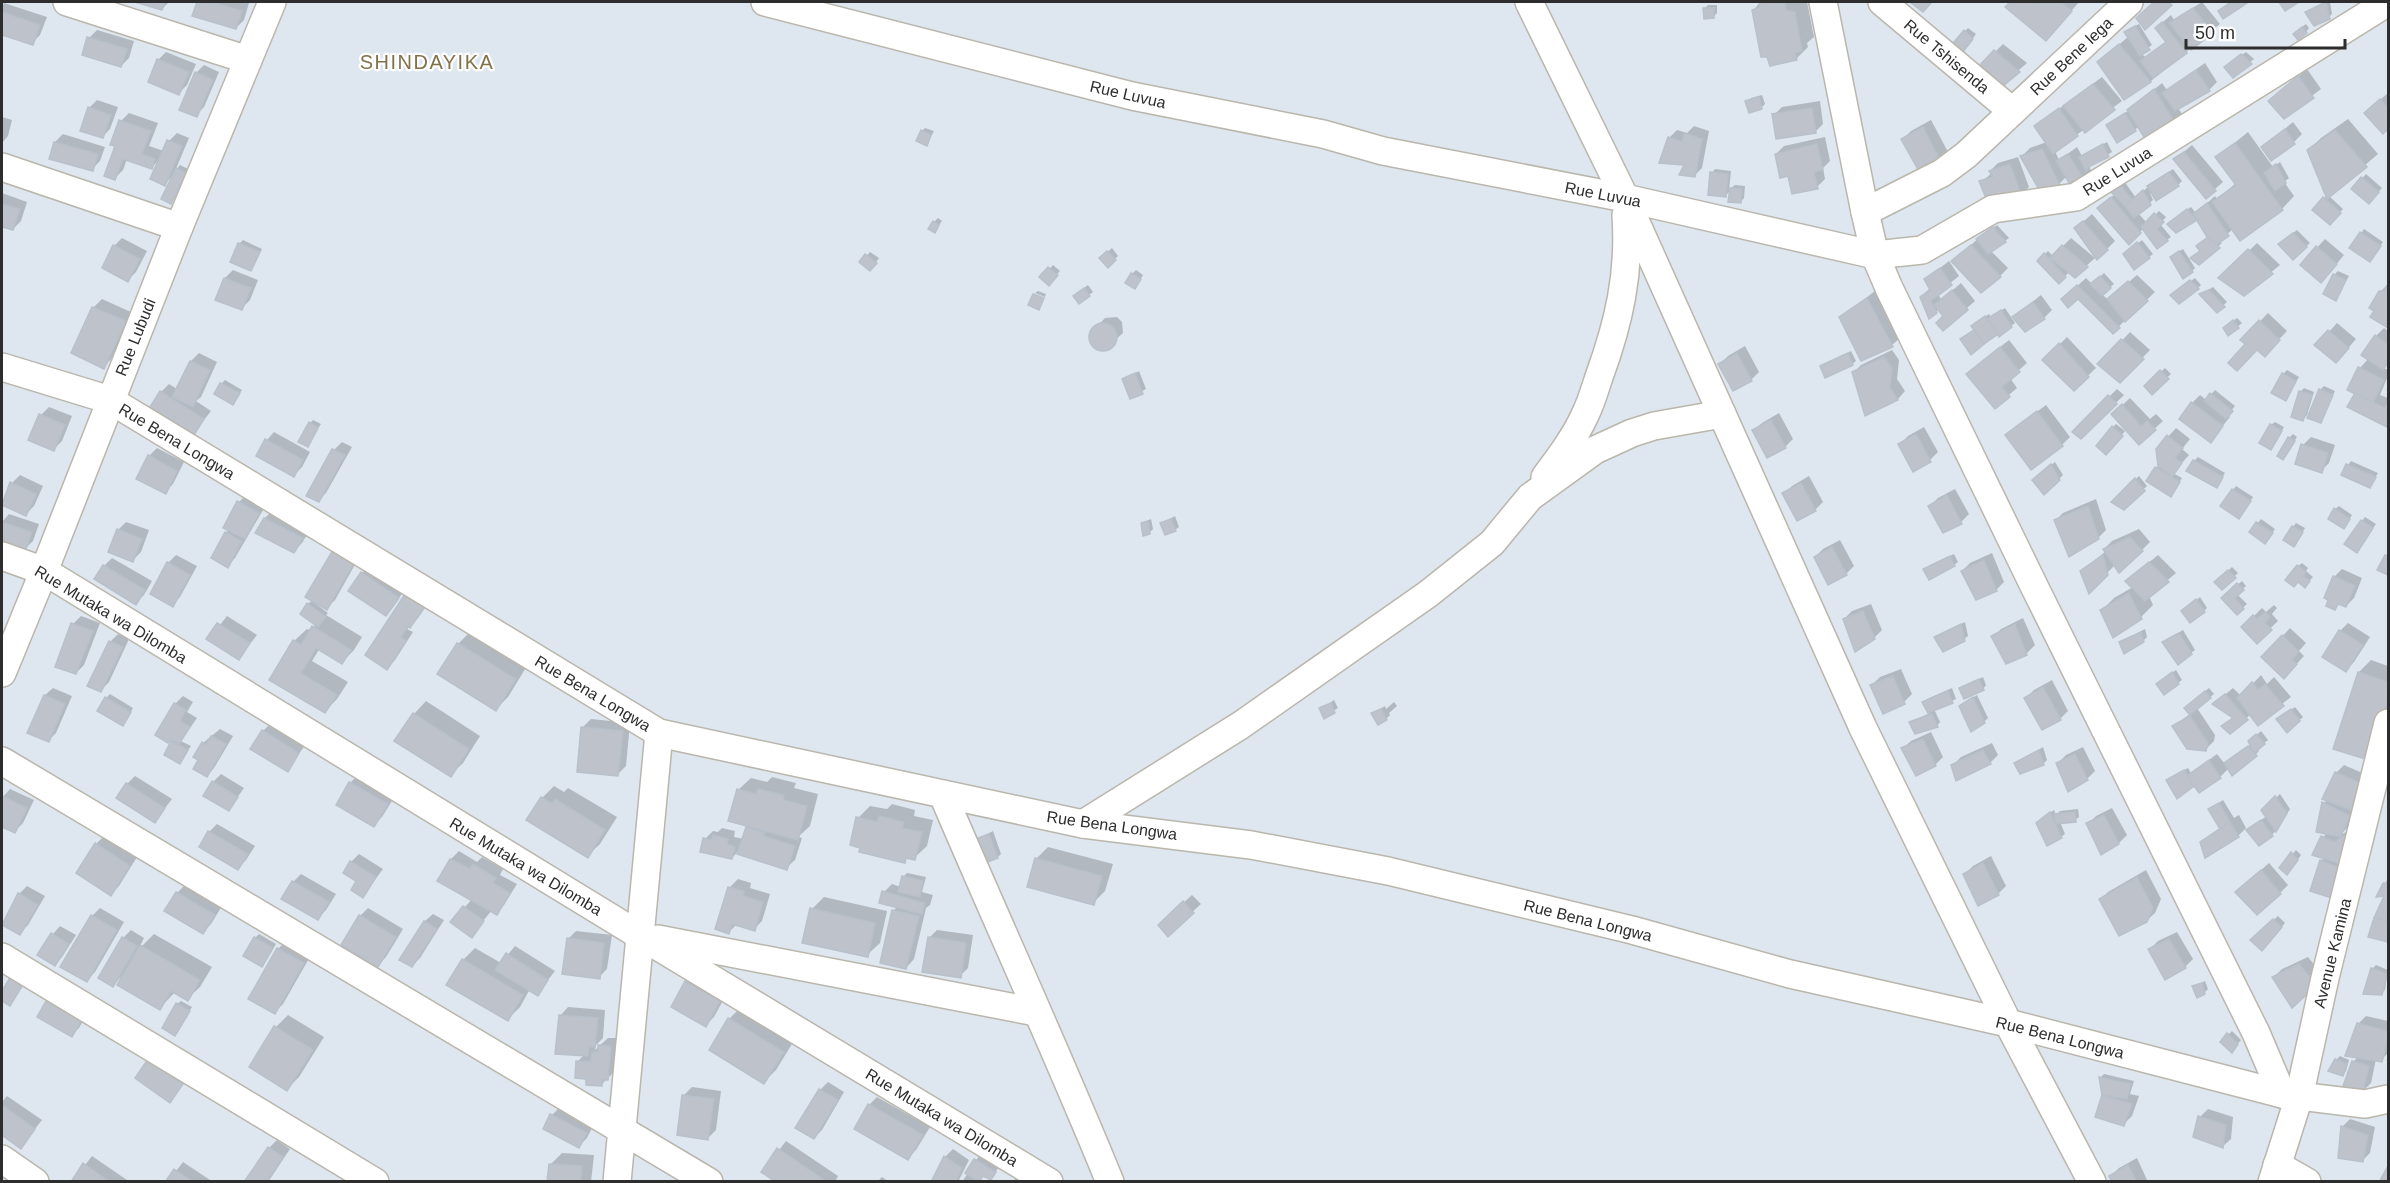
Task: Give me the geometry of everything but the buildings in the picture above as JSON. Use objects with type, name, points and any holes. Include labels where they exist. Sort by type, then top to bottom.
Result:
[{"type":"street","points":[[68,2],[248,60]]},
{"type":"street","name":"Rue Lubudi","points":[[2,673],[179,227],[272,2]]},
{"type":"street","name":"Rue Luvua","points":[[765,2],[834,10],[1132,96],[1323,135],[1383,151],[1625,198],[1875,255],[1922,250],[1993,209],[2076,197],[2388,2]]},
{"type":"street","points":[[1529,2],[1625,198],[1863,728],[2008,1023],[2092,1182]]},
{"type":"street","points":[[1823,2],[1875,255],[1894,299],[2035,588],[2256,1033],[2290,1096]]},
{"type":"street","name":"Rue Tshisenda","points":[[1882,2],[2013,111]]},
{"type":"street","name":"Rue Bene lega","points":[[1865,212],[1942,173],[1966,155],[2013,111],[2111,7]]},
{"type":"street","points":[[2,166],[179,227]]},
{"type":"street","points":[[1083,824],[1241,726],[1428,594],[1492,543],[1565,450],[1586,415],[1616,322],[1626,276],[1628,247],[1625,198]]},
{"type":"street","name":"Rue Bena Longwa","points":[[2,367],[110,400],[659,733],[1083,824],[1251,845],[1389,870],[1632,930],[1790,974],[2008,1023],[2290,1096],[2365,1104],[2388,1099]]},
{"type":"street","points":[[1530,497],[1595,450],[1615,440],[1654,426],[1722,414]]},
{"type":"street","name":"Rue Mutaka wa Dilomba","points":[[2,556],[44,571],[639,935],[1049,1182]]},
{"type":"street","name":"Avenue Kamina","points":[[2274,1173],[2290,1096],[2325,978],[2388,723]]},
{"type":"street","points":[[617,1182],[659,733]]},
{"type":"street","points":[[2,761],[709,1182]]},
{"type":"street","points":[[943,795],[1036,1012],[1061,1063],[1110,1182]]},
{"type":"street","points":[[639,935],[1036,1012]]},
{"type":"street","points":[[2,957],[375,1182]]},
{"type":"street","points":[[2,1159],[35,1182]]},
{"type":"street","points":[[2274,1173],[2307,1182]]},
{"type":"district","name":"SHINDAYIKA","points":[[427,62]]}]
